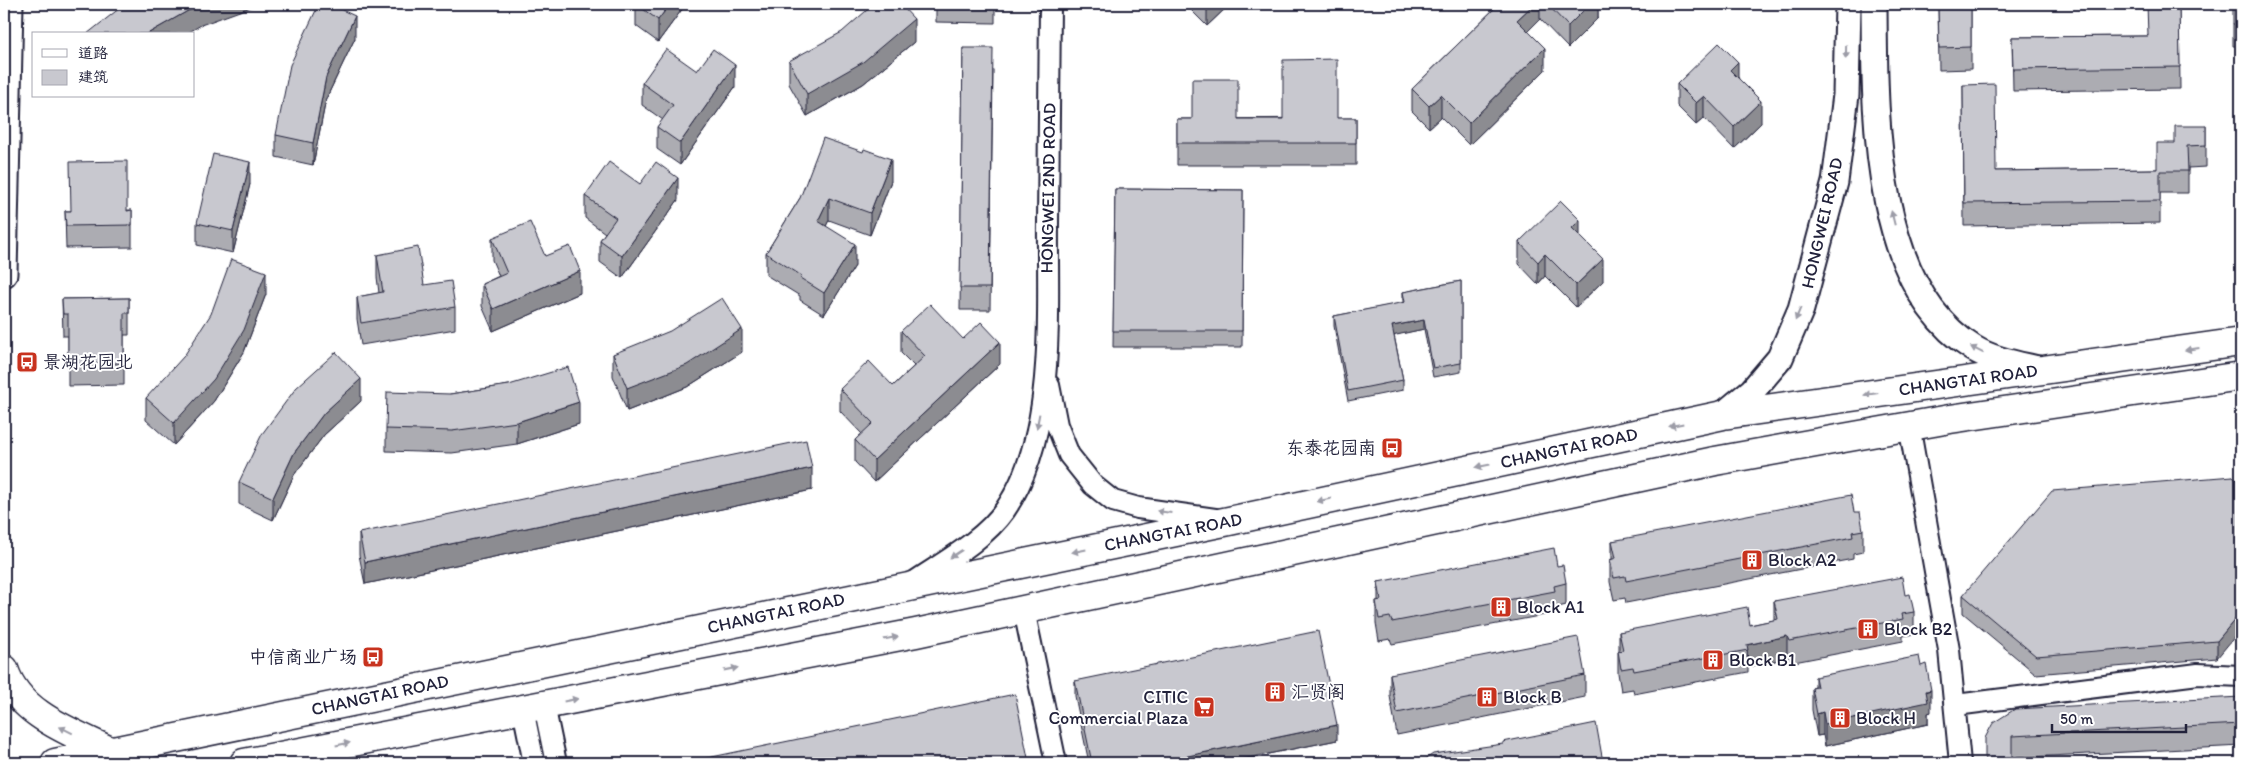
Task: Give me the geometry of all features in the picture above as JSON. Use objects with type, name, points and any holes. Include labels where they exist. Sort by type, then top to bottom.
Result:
[{"type":"highway","name":"CHANGTAI ROAD","points":[[55,763],[1230,520],[1723,415],[2241,342]]},
{"type":"highway","name":"CHANGTAI ROAD","points":[[244,763],[916,633],[1705,463],[1909,425],[2241,376]]},
{"type":"highway","points":[[4,669],[9,684],[29,707],[54,724],[110,751]]},
{"type":"street","points":[[4,274],[10,4]]},
{"type":"street","name":"HONGWEI 2ND ROAD","points":[[1047,373],[1050,4]]},
{"type":"street","name":"HONGWEI ROAD","points":[[1723,415],[1752,391],[1780,358],[1801,309],[1835,182],[1846,95],[1848,4]]},
{"type":"street","points":[[1874,4],[1875,97],[1886,192],[1900,246],[1917,288],[1937,318],[1973,349],[2001,360],[2040,370]]},
{"type":"street","points":[[1047,373],[1057,425],[1068,455],[1100,490],[1113,501],[1138,508],[1230,520]]},
{"type":"street","points":[[910,585],[985,533],[1005,510],[1020,485],[1032,454],[1047,373]]},
{"type":"street","points":[[1909,425],[1944,614],[1956,705],[1960,763]]},
{"type":"street","points":[[1024,610],[1056,763]]},
{"type":"street","points":[[1956,705],[2198,674],[2241,676]]},
{"type":"street","points":[[534,707],[534,763]]},
{"type":"street","points":[[534,707],[556,763]]},
{"type":"building","points":[[125,4],[200,4],[151,32],[90,32]]},
{"type":"building","points":[[319,4],[329,4],[355,16],[326,77],[313,143],[276,135],[290,65]]},
{"type":"building","points":[[636,4],[670,4],[658,20]]},
{"type":"building","points":[[874,4],[900,4],[914,19],[863,62],[807,94],[789,61],[842,32]]},
{"type":"building","points":[[1499,4],[1534,4],[1517,20],[1545,48],[1469,123],[1441,95],[1429,106],[1412,89]]},
{"type":"building","points":[[1547,4],[1590,4],[1568,26]]},
{"type":"building","points":[[1938,4],[1971,4],[1971,47],[1939,48]]},
{"type":"building","points":[[2147,4],[2179,4],[2180,67],[2013,69],[2012,37],[2148,36]]},
{"type":"building","points":[[2233,4],[2241,4],[2241,24],[2233,24]]},
{"type":"building","points":[[1719,43],[1738,62],[1730,70],[1761,101],[1734,127],[1704,96],[1696,103],[1677,84]]},
{"type":"building","points":[[963,48],[993,48],[990,288],[960,288]]},
{"type":"building","points":[[666,49],[697,71],[713,49],[735,65],[680,143],[657,127],[673,105],[642,83]]},
{"type":"building","points":[[1337,59],[1337,118],[1356,118],[1356,143],[1177,143],[1177,119],[1192,119],[1192,79],[1238,79],[1238,119],[1283,119],[1283,60]]},
{"type":"building","points":[[1995,84],[1996,171],[2157,169],[2157,143],[2175,143],[2175,126],[2206,126],[2206,145],[2187,146],[2188,171],[2160,171],[2160,201],[1964,203],[1963,85]]},
{"type":"building","points":[[823,138],[863,152],[864,149],[891,159],[870,213],[829,198],[818,221],[855,244],[824,293],[800,278],[802,276],[766,253],[800,198]]},
{"type":"building","points":[[213,154],[250,162],[233,231],[197,223]]},
{"type":"building","points":[[127,161],[127,211],[132,210],[132,225],[66,226],[65,211],[71,211],[70,162]]},
{"type":"building","points":[[609,162],[640,184],[656,162],[678,178],[622,256],[600,240],[616,218],[585,196]]},
{"type":"building","points":[[1115,189],[1243,190],[1242,331],[1113,331]]},
{"type":"building","points":[[1561,201],[1580,220],[1572,228],[1603,259],[1576,285],[1545,254],[1538,262],[1519,242]]},
{"type":"building","points":[[530,222],[545,256],[570,246],[580,271],[493,309],[482,284],[507,273],[492,238]]},
{"type":"building","points":[[418,247],[424,285],[451,281],[455,307],[361,323],[357,297],[383,292],[377,255]]},
{"type":"building","points":[[231,259],[266,272],[244,330],[214,379],[174,423],[146,398],[184,356],[211,314]]},
{"type":"building","points":[[1461,281],[1461,363],[1433,368],[1424,320],[1392,326],[1403,380],[1348,391],[1334,316],[1405,302],[1403,292]]},
{"type":"building","points":[[129,298],[129,313],[124,313],[124,363],[68,364],[68,314],[63,314],[62,299]]},
{"type":"building","points":[[722,298],[742,329],[687,365],[627,388],[613,354],[670,331]]},
{"type":"building","points":[[930,304],[963,339],[981,322],[1000,342],[874,460],[855,440],[873,423],[840,389],[869,361],[893,386],[925,356],[901,331]]},
{"type":"building","points":[[336,352],[361,379],[324,413],[294,453],[273,498],[239,482],[262,434],[296,388]]},
{"type":"building","points":[[568,367],[579,402],[517,422],[452,431],[386,429],[387,392],[450,394],[509,385]]},
{"type":"building","points":[[806,440],[812,468],[365,562],[359,533]]},
{"type":"building","points":[[2233,476],[2241,483],[2241,612],[2217,641],[2036,656],[1963,595],[2052,491]]},
{"type":"building","points":[[1851,495],[1854,512],[1860,512],[1863,530],[1852,532],[1853,537],[1626,581],[1625,576],[1614,578],[1610,560],[1616,558],[1612,541]]},
{"type":"building","points":[[1554,548],[1557,566],[1563,565],[1566,583],[1554,586],[1555,591],[1392,622],[1390,617],[1379,619],[1376,601],[1381,600],[1378,582]]},
{"type":"building","points":[[1902,577],[1905,595],[1910,594],[1914,612],[1902,614],[1903,619],[1789,641],[1787,636],[1747,645],[1748,650],[1634,671],[1633,667],[1621,669],[1618,651],[1623,650],[1619,632],[1747,607],[1750,625],[1778,619],[1774,601]]},
{"type":"building","name":"CITIC Commercial Plaza","points":[[1318,631],[1337,725],[1154,763],[1092,763],[1075,681]]},
{"type":"building","points":[[1578,637],[1585,675],[1397,713],[1390,674]]},
{"type":"building","points":[[1919,656],[1921,666],[1926,664],[1931,690],[1926,691],[1928,702],[1825,724],[1823,712],[1817,714],[1812,688],[1817,687],[1815,677]]},
{"type":"building","name":"CITIC Commercial Plaza","points":[[1015,694],[1029,763],[683,763]]},
{"type":"building","points":[[2241,697],[2241,724],[2012,736],[2012,763],[1985,763],[1985,738],[1993,723],[2015,709]]},
{"type":"building","points":[[1596,723],[1603,762],[1420,763],[1433,754],[1503,744],[1503,742]]},
{"type":"place","name":"景湖花园北","points":[[27,362]]},
{"type":"place","name":"东泰花园南","points":[[1392,448]]},
{"type":"place","name":"Block A2","points":[[1752,560]]},
{"type":"place","name":"Block A1","points":[[1501,607]]},
{"type":"place","name":"Block B2","points":[[1868,629]]},
{"type":"place","name":"中信商业广场","points":[[373,657]]},
{"type":"place","name":"Block B1","points":[[1713,660]]},
{"type":"place","name":"汇贤阁","points":[[1275,692]]},
{"type":"place","name":"Block B","points":[[1487,697]]},
{"type":"place","name":"CITIC Commercial Plaza","points":[[1204,707]]},
{"type":"place","name":"Block H","points":[[1840,718]]}]
